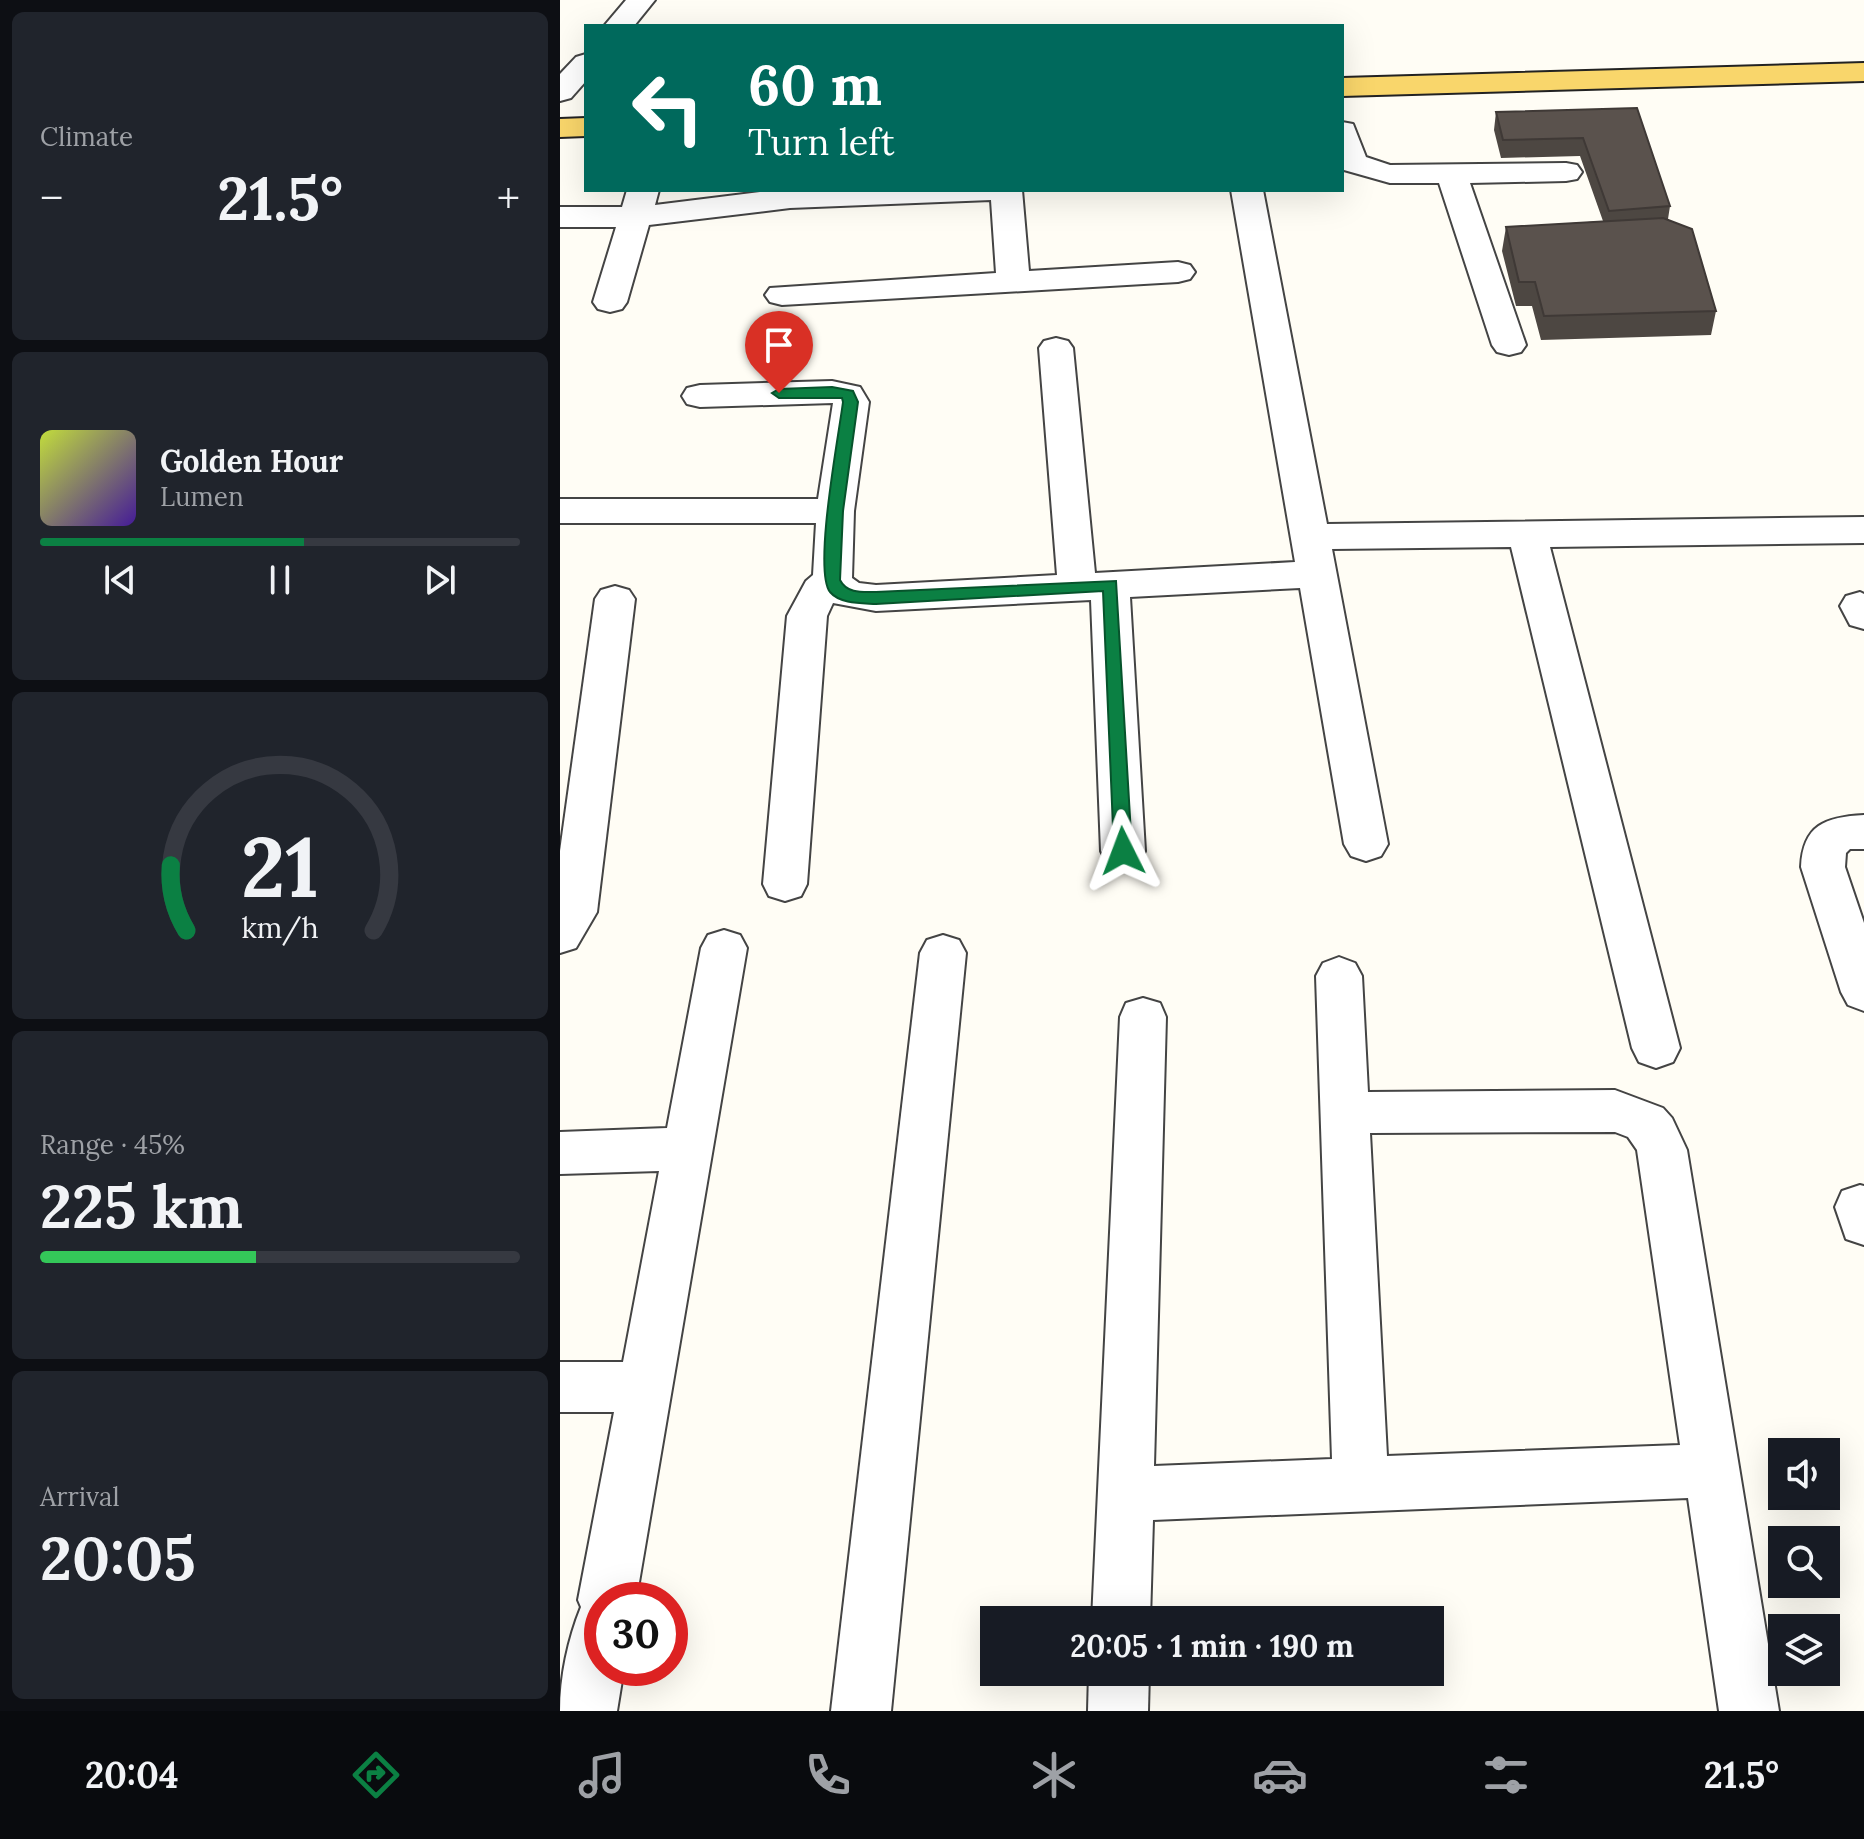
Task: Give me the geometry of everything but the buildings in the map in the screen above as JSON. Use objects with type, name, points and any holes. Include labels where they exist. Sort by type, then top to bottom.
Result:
[{"type":"main road","points":[[1344,87],[1864,72]]},
{"type":"main road","points":[[560,128],[584,127]]},
{"type":"street","points":[[620,24],[641,0]]},
{"type":"street","points":[[560,92],[584,65]]},
{"type":"street","points":[[1344,140],[1348,158],[1361,168],[1390,174],[1566,172]]},
{"type":"street","points":[[1451,173],[1509,345]]},
{"type":"street","points":[[560,217],[639,204],[950,192]]},
{"type":"street","points":[[1004,192],[1013,282]]},
{"type":"street","points":[[1247,192],[1366,844]]},
{"type":"street","points":[[610,302],[639,204]]},
{"type":"street","points":[[782,295],[1178,272]]},
{"type":"street","points":[[1056,348],[1094,586],[1123,851]]},
{"type":"street","points":[[700,396],[832,392],[847,395],[851,402],[835,511],[832,580],[837,590],[850,596],[876,598],[1317,574]]},
{"type":"street","points":[[560,511],[835,511]]},
{"type":"street","points":[[1310,537],[1864,530]]},
{"type":"street","points":[[1527,533],[1656,1048]]},
{"type":"street","points":[[785,884],[807,616],[820,590],[832,580]]},
{"type":"street","points":[[560,935],[574,912],[615,599]]},
{"type":"street","points":[[1864,832],[1840,833],[1824,847],[1823,867],[1864,992]]},
{"type":"street","points":[[610,1582],[724,948]]},
{"type":"street","points":[[861,1711],[943,953]]},
{"type":"street","points":[[1339,976],[1361,1484]]},
{"type":"street","points":[[1122,1606],[1143,1017]]},
{"type":"street","points":[[1345,1113],[1615,1111],[1636,1116],[1654,1128],[1662,1150],[1749,1711]]},
{"type":"street","points":[[560,1153],[688,1149]]},
{"type":"street","points":[[560,1387],[645,1387]]},
{"type":"street","points":[[1126,1494],[1712,1470]]},
{"type":"street","points":[[587,1711],[591,1686]]},
{"type":"street","points":[[1118,1711],[1119,1686]]},
{"type":"route","points":[[779,393],[832,392],[847,395],[851,402],[835,511],[832,580],[837,590],[850,596],[876,598],[1110,585],[1123,851]]}]
